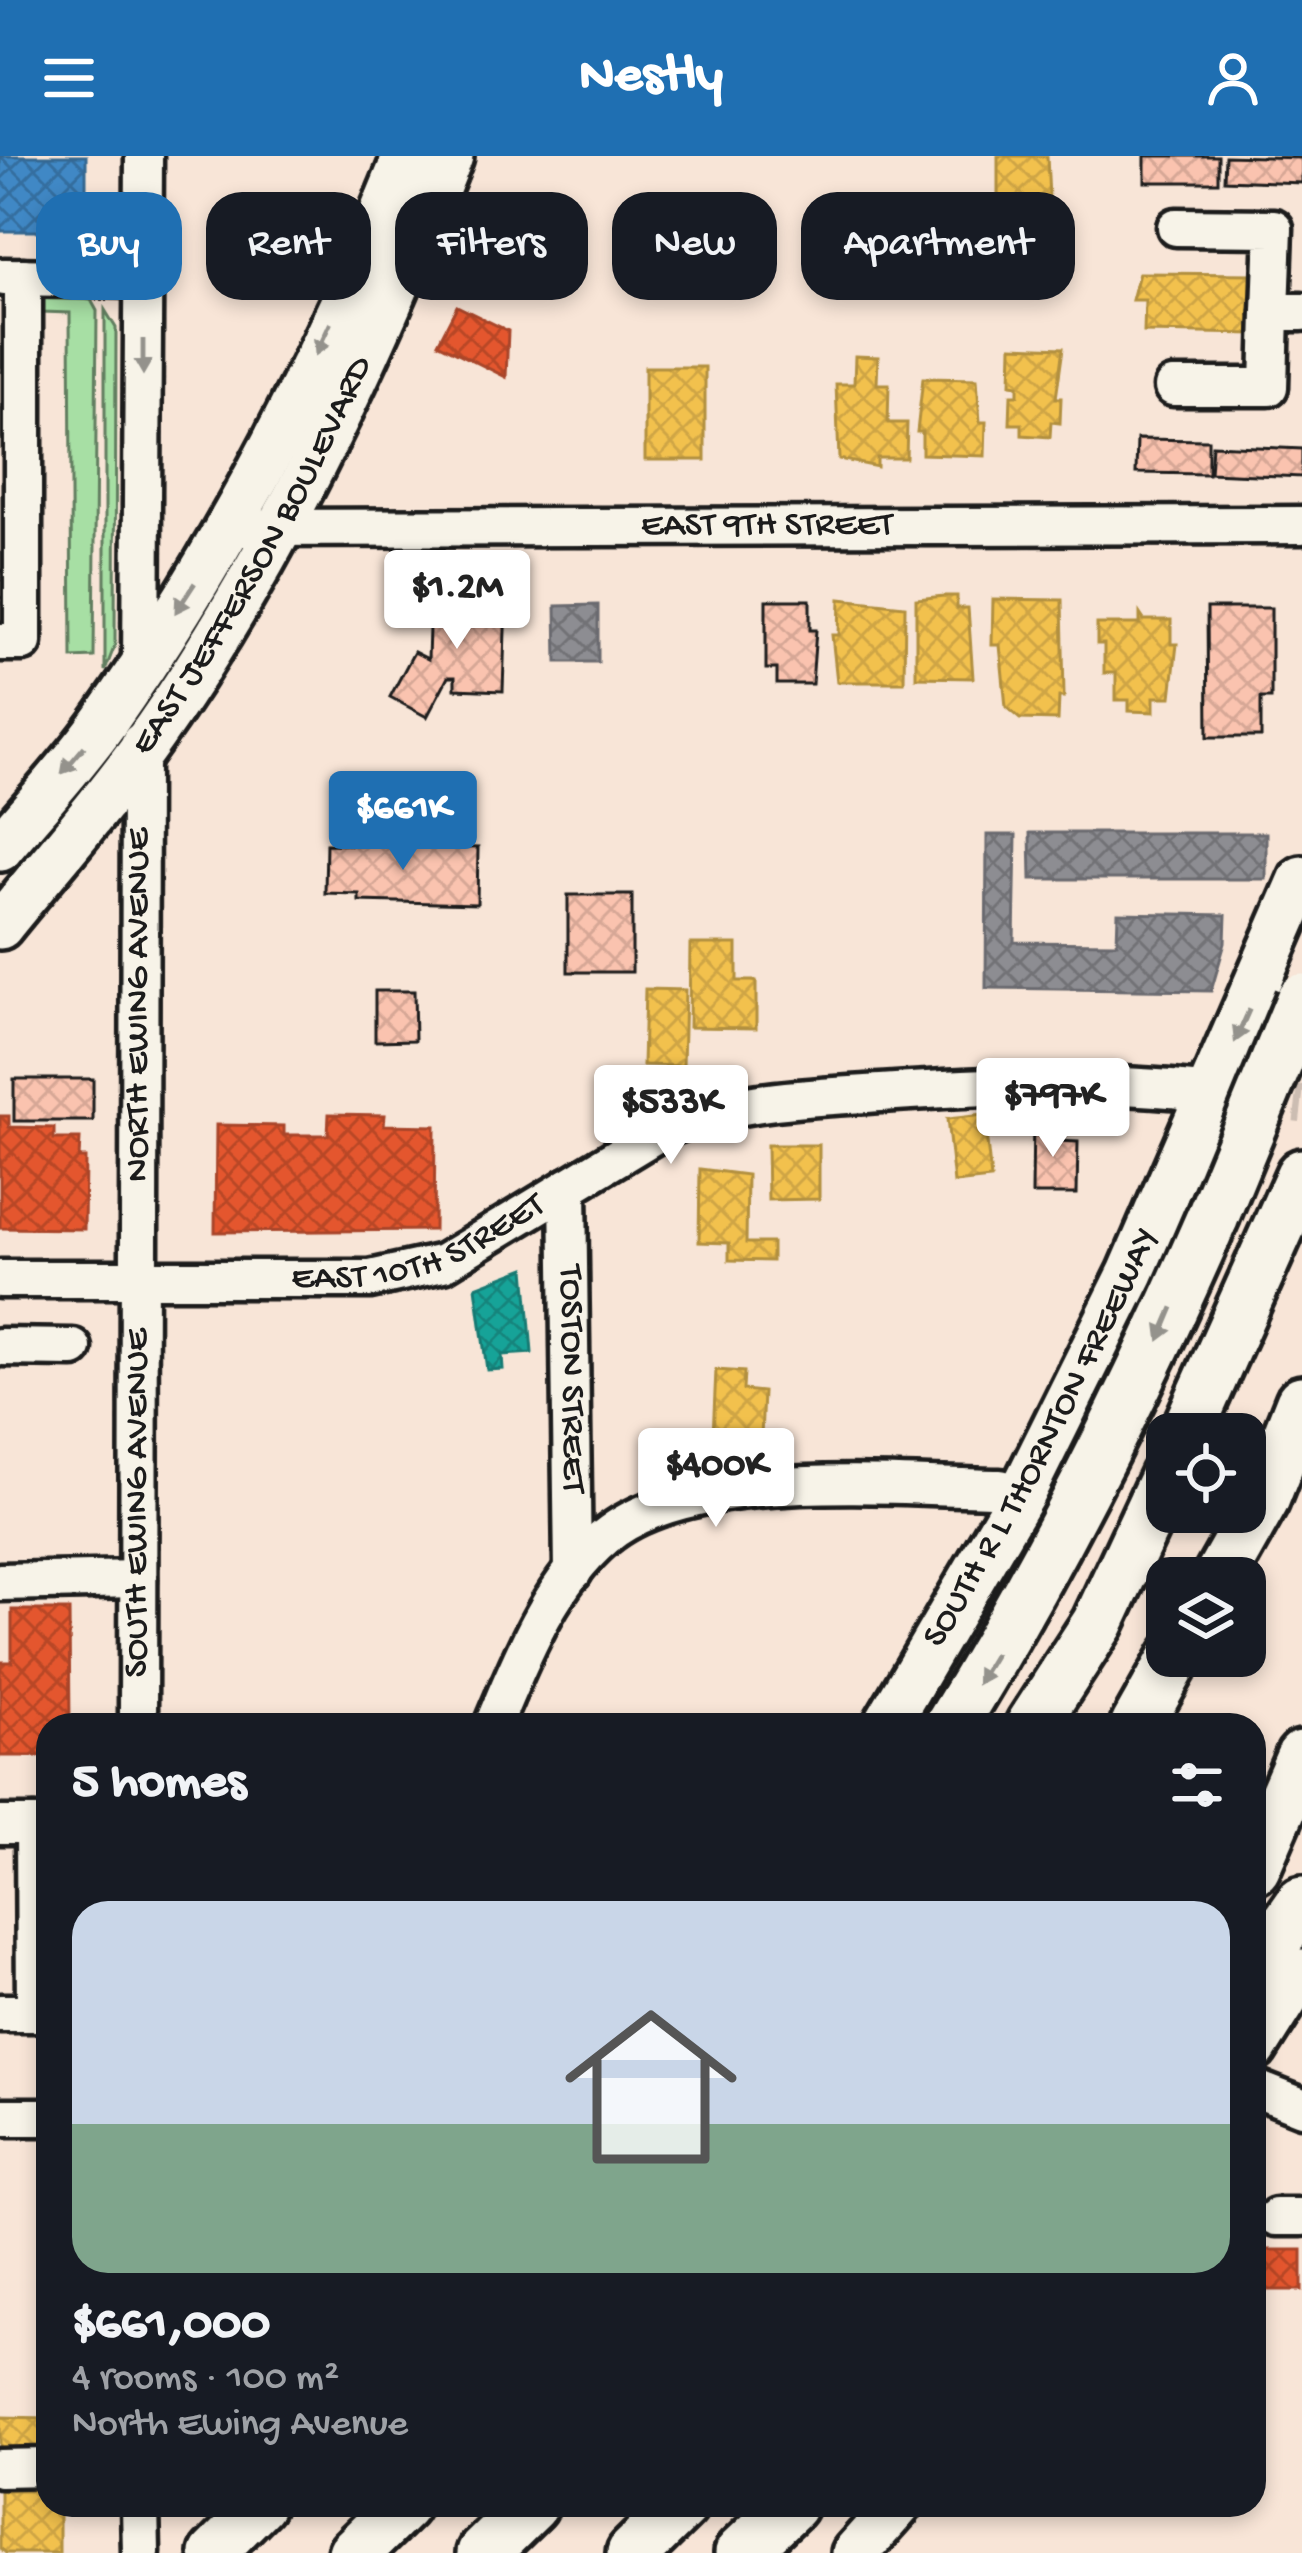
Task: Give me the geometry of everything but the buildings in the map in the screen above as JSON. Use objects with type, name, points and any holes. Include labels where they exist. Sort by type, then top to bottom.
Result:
[{"type":"highway","points":[[958,1713],[1041,1577],[1126,1413],[1302,1000]]},
{"type":"highway","points":[[1196,1413],[1302,1175]]},
{"type":"highway","points":[[1232,1557],[1263,1501],[1302,1402]]},
{"type":"highway","points":[[1040,1713],[1098,1623],[1146,1520]]},
{"type":"highway","points":[[1144,1713],[1164,1677]]},
{"type":"highway","points":[[1266,1784],[1302,1728]]},
{"type":"highway","points":[[1266,1840],[1302,1757]]},
{"type":"highway","points":[[1266,1955],[1302,1904]]},
{"type":"highway","points":[[354,2553],[391,2517]]},
{"type":"highway","points":[[483,2553],[520,2517]]},
{"type":"highway","points":[[633,2553],[670,2517]]},
{"type":"highway","points":[[741,2553],[778,2517]]},
{"type":"highway","points":[[764,2553],[792,2517]]},
{"type":"main road","name":"EAST JEFFERSON BOULEVARD","points":[[0,848],[103,725],[230,528],[290,412],[406,156]]},
{"type":"main road","name":"EAST JEFFERSON BOULEVARD","points":[[0,926],[140,752],[277,529],[358,374],[450,156]]},
{"type":"main road","name":"SOUTH R L THORNTON FREEWAY","points":[[893,1713],[1022,1493],[1227,1095],[1302,879]]},
{"type":"main road","points":[[1266,2029],[1302,1972]]},
{"type":"main road","points":[[213,2553],[249,2517]]},
{"type":"main road","points":[[855,2553],[887,2517]]},
{"type":"street","name":"NORTH EWING AVENUE","points":[[144,156],[144,192]]},
{"type":"street","points":[[1174,387],[1269,388],[1287,312],[1274,228],[1176,227]]},
{"type":"street","points":[[0,642],[23,642],[12,277]]},
{"type":"street","name":"NORTH EWING AVENUE","points":[[138,1280],[144,300]]},
{"type":"street","name":"EAST 9TH STREET","points":[[230,528],[1302,525]]},
{"type":"street","name":"EAST 10TH STREET","points":[[0,1280],[408,1274],[443,1264],[664,1130],[700,1114],[758,1102],[1046,1082],[1227,1095]]},
{"type":"street","name":"TOSTON STREET","points":[[568,1187],[573,1572]]},
{"type":"street","name":"SOUTH EWING AVENUE","points":[[138,1280],[138,1713]]},
{"type":"street","points":[[0,1348],[73,1348]]},
{"type":"street","points":[[499,1713],[545,1612],[607,1535],[699,1496],[764,1487],[1000,1488],[1022,1493]]},
{"type":"street","points":[[0,1582],[138,1579]]},
{"type":"street","points":[[0,2013],[35,2013],[17,1918],[27,1825]]},
{"type":"street","points":[[1266,2093],[1302,2107]]},
{"type":"street","points":[[0,2117],[36,2117]]},
{"type":"street","points":[[0,2468],[36,2468]]},
{"type":"street","points":[[140,2517],[141,2553]]},
{"type":"green space","points":[[42,300],[91,300],[97,311],[94,657],[72,658],[70,313],[42,312]]},
{"type":"green space","points":[[105,310],[116,328],[115,645],[105,671]]},
{"type":"tunnel","points":[[1242,1097],[1302,1104]]}]
